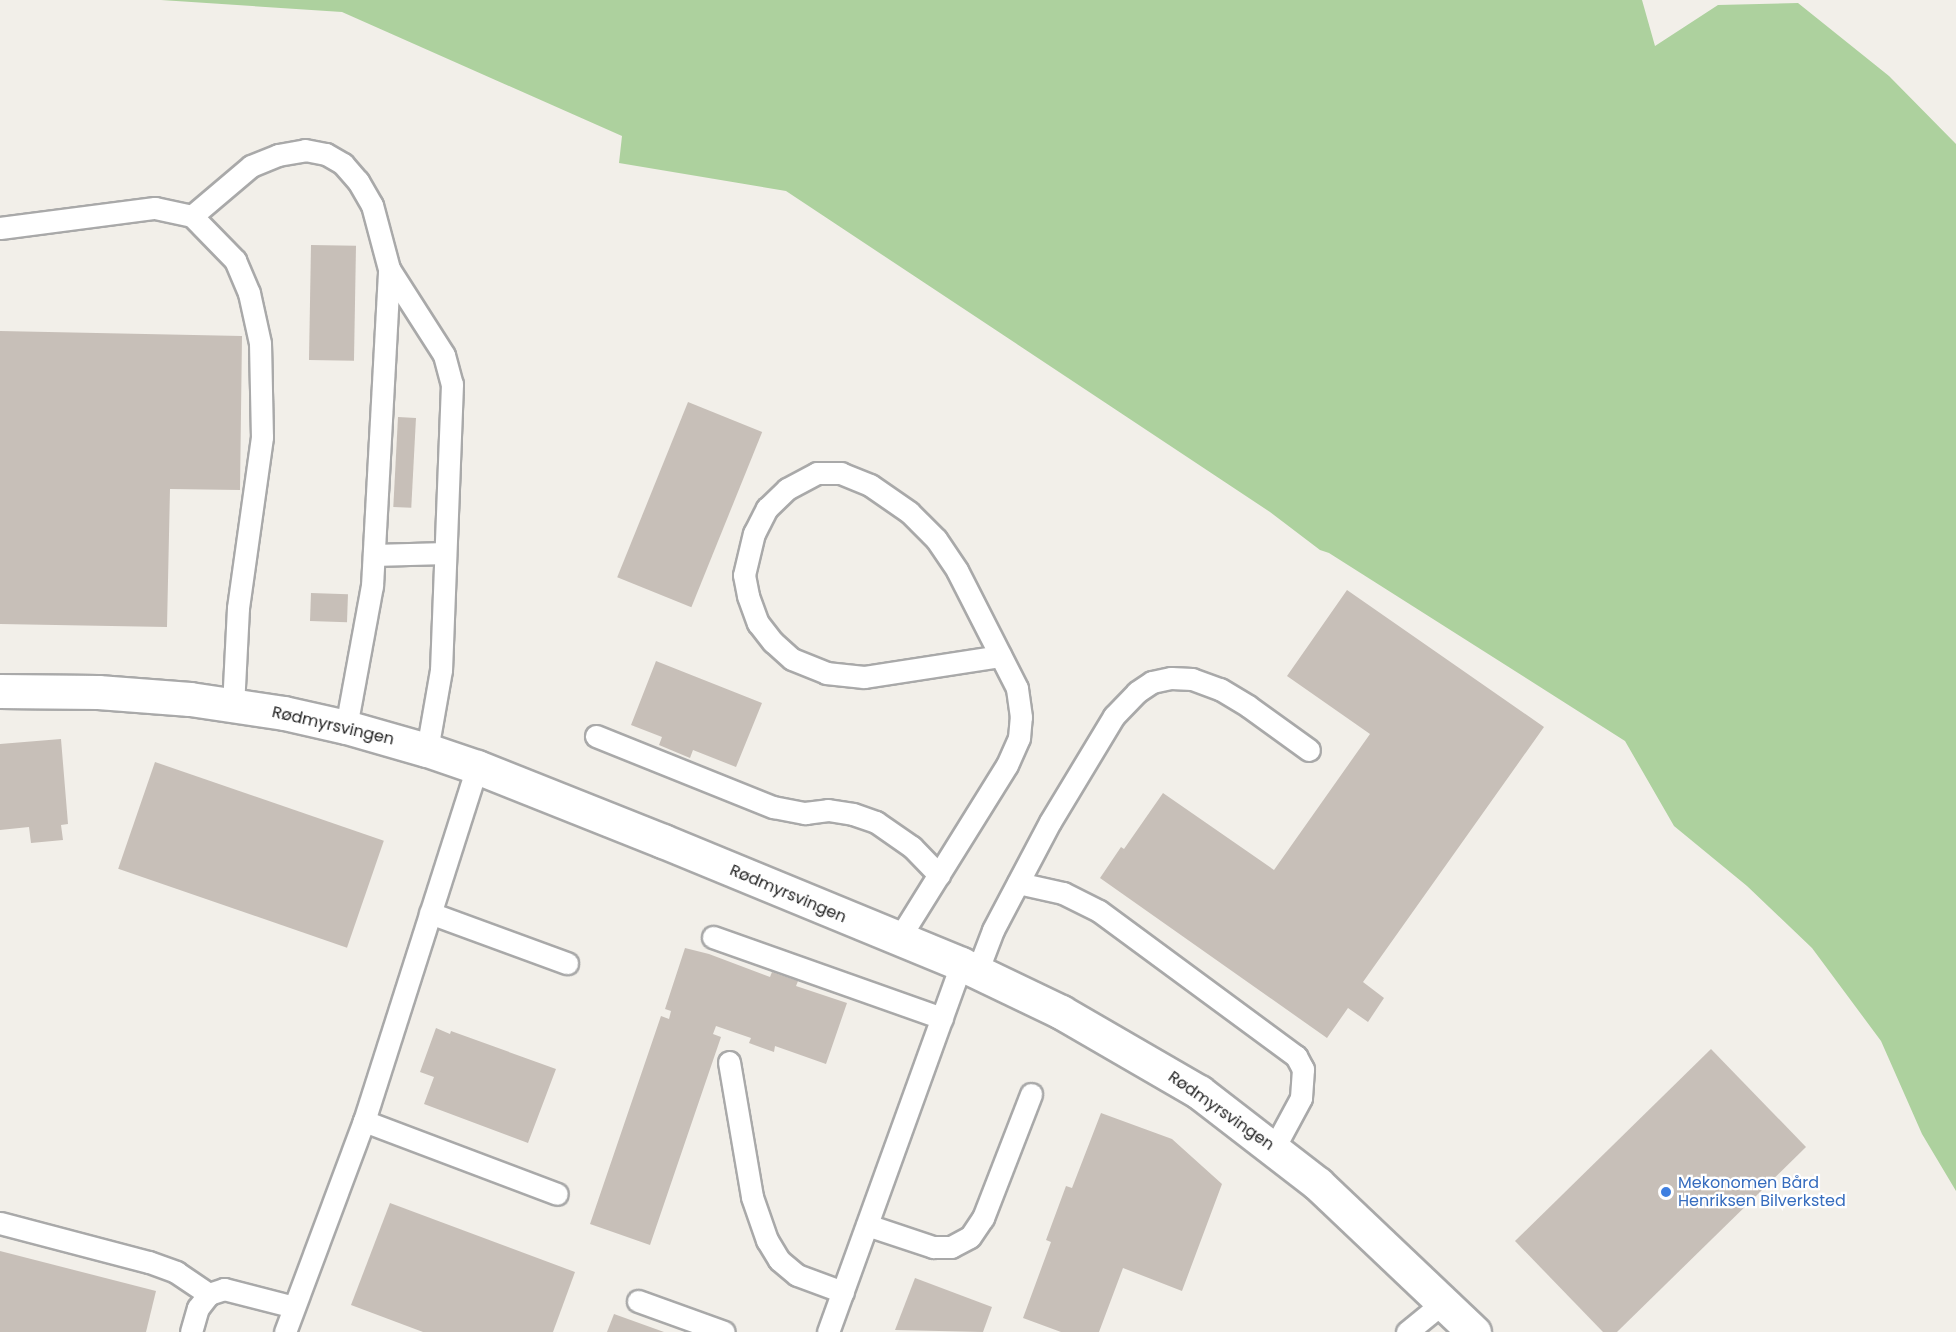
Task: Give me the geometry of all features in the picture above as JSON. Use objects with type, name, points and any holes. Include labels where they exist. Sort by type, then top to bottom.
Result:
[{"type":"street","name":"Rødmyrsvingen","points":[[0,691],[98,692],[190,699],[346,727],[427,750],[477,767],[663,841],[969,968],[1061,1012],[1180,1081],[1274,1148],[1318,1184],[1445,1301],[1474,1332]]},
{"type":"lane","points":[[192,216],[251,166],[278,155],[305,150],[326,154],[343,164],[363,189],[372,205],[389,269],[444,355],[452,384],[441,670],[427,750]]},
{"type":"lane","points":[[0,228],[155,208],[192,216],[235,260],[249,293],[260,343],[262,437],[238,608],[233,706]]},
{"type":"lane","points":[[346,727],[372,586],[389,269]]},
{"type":"lane","points":[[898,940],[1007,765],[1019,738],[1021,717],[1017,688],[957,570],[936,538],[909,513],[870,485],[841,473],[817,473],[787,489],[767,508],[754,533],[744,575],[748,596],[758,623],[773,642],[792,659],[826,672],[864,676],[1000,656]]},
{"type":"lane","points":[[374,555],[445,553]]},
{"type":"lane","points":[[828,1332],[942,1018],[993,930],[1050,822],[1108,726],[1137,692],[1152,682],[1171,678],[1192,679],[1220,689],[1309,750]]},
{"type":"lane","points":[[596,736],[773,807],[805,813],[828,810],[853,814],[876,822],[912,847],[939,875]]},
{"type":"lane","points":[[285,1332],[364,1121],[477,767]]},
{"type":"lane","points":[[1018,883],[1063,893],[1099,912],[1296,1056],[1303,1069],[1301,1098],[1274,1148]]},
{"type":"lane","points":[[430,913],[567,963]]},
{"type":"lane","points":[[713,937],[942,1018]]},
{"type":"lane","points":[[729,1062],[752,1197],[767,1240],[779,1260],[797,1275],[843,1292]]},
{"type":"lane","points":[[867,1225],[933,1247],[951,1247],[970,1237],[983,1218],[1031,1094]]},
{"type":"lane","points":[[364,1121],[557,1194]]},
{"type":"lane","points":[[0,1223],[149,1262],[176,1272],[209,1294]]},
{"type":"lane","points":[[191,1332],[198,1308],[209,1294],[224,1289],[294,1307]]},
{"type":"lane","points":[[638,1301],[724,1332]]},
{"type":"lane","points":[[1407,1332],[1445,1301]]},
{"type":"green space","points":[[161,0],[1642,0],[1655,46],[1718,5],[1798,3],[1889,76],[1956,144],[1956,1191],[1922,1134],[1881,1041],[1812,948],[1747,886],[1674,826],[1625,741],[1329,553],[1320,550],[1270,512],[786,191],[619,163],[622,136],[342,12]]},
{"type":"building","points":[[311,245],[356,246],[354,361],[309,360]]},
{"type":"building","points":[[0,331],[242,336],[240,490],[170,489],[167,627],[0,624]]},
{"type":"building","points":[[688,402],[762,432],[691,607],[617,577]]},
{"type":"building","points":[[398,417],[416,418],[411,508],[393,507]]},
{"type":"building","points":[[1347,590],[1544,727],[1363,982],[1384,998],[1368,1022],[1348,1008],[1327,1038],[1100,878],[1121,847],[1124,849],[1163,793],[1274,870],[1370,734],[1287,676]]},
{"type":"building","points":[[311,593],[348,594],[347,622],[310,621]]},
{"type":"building","points":[[656,661],[762,703],[736,767],[693,750],[690,758],[659,745],[662,737],[631,725]]},
{"type":"building","points":[[61,739],[68,824],[61,825],[63,840],[31,843],[29,827],[0,830],[0,744]]},
{"type":"building","points":[[155,762],[384,841],[347,948],[118,869]]},
{"type":"building","points":[[685,948],[709,954],[770,977],[772,972],[798,981],[796,986],[847,1003],[826,1064],[775,1046],[774,1052],[749,1043],[751,1038],[716,1026],[713,1034],[721,1037],[650,1245],[590,1224],[661,1016],[669,1019],[671,1011],[665,1009]]},
{"type":"building","points":[[436,1028],[450,1034],[451,1031],[556,1069],[528,1143],[424,1104],[434,1077],[420,1072]]},
{"type":"building","points":[[1711,1049],[1806,1147],[1617,1332],[1603,1332],[1515,1241]]},
{"type":"building","points":[[1101,1113],[1172,1139],[1222,1184],[1182,1291],[1123,1268],[1099,1332],[1061,1332],[1023,1318],[1051,1242],[1046,1240],[1066,1186],[1072,1188]]},
{"type":"building","points":[[390,1203],[575,1272],[553,1332],[423,1332],[351,1305]]},
{"type":"building","points":[[0,1251],[156,1291],[146,1332],[0,1332]]},
{"type":"building","points":[[915,1278],[992,1307],[983,1332],[895,1330]]},
{"type":"building","points":[[614,1314],[664,1332],[607,1332]]},
{"type":"place","name":"Mekonomen Bård Henriksen Bilverksted","points":[[1666,1192]]}]
